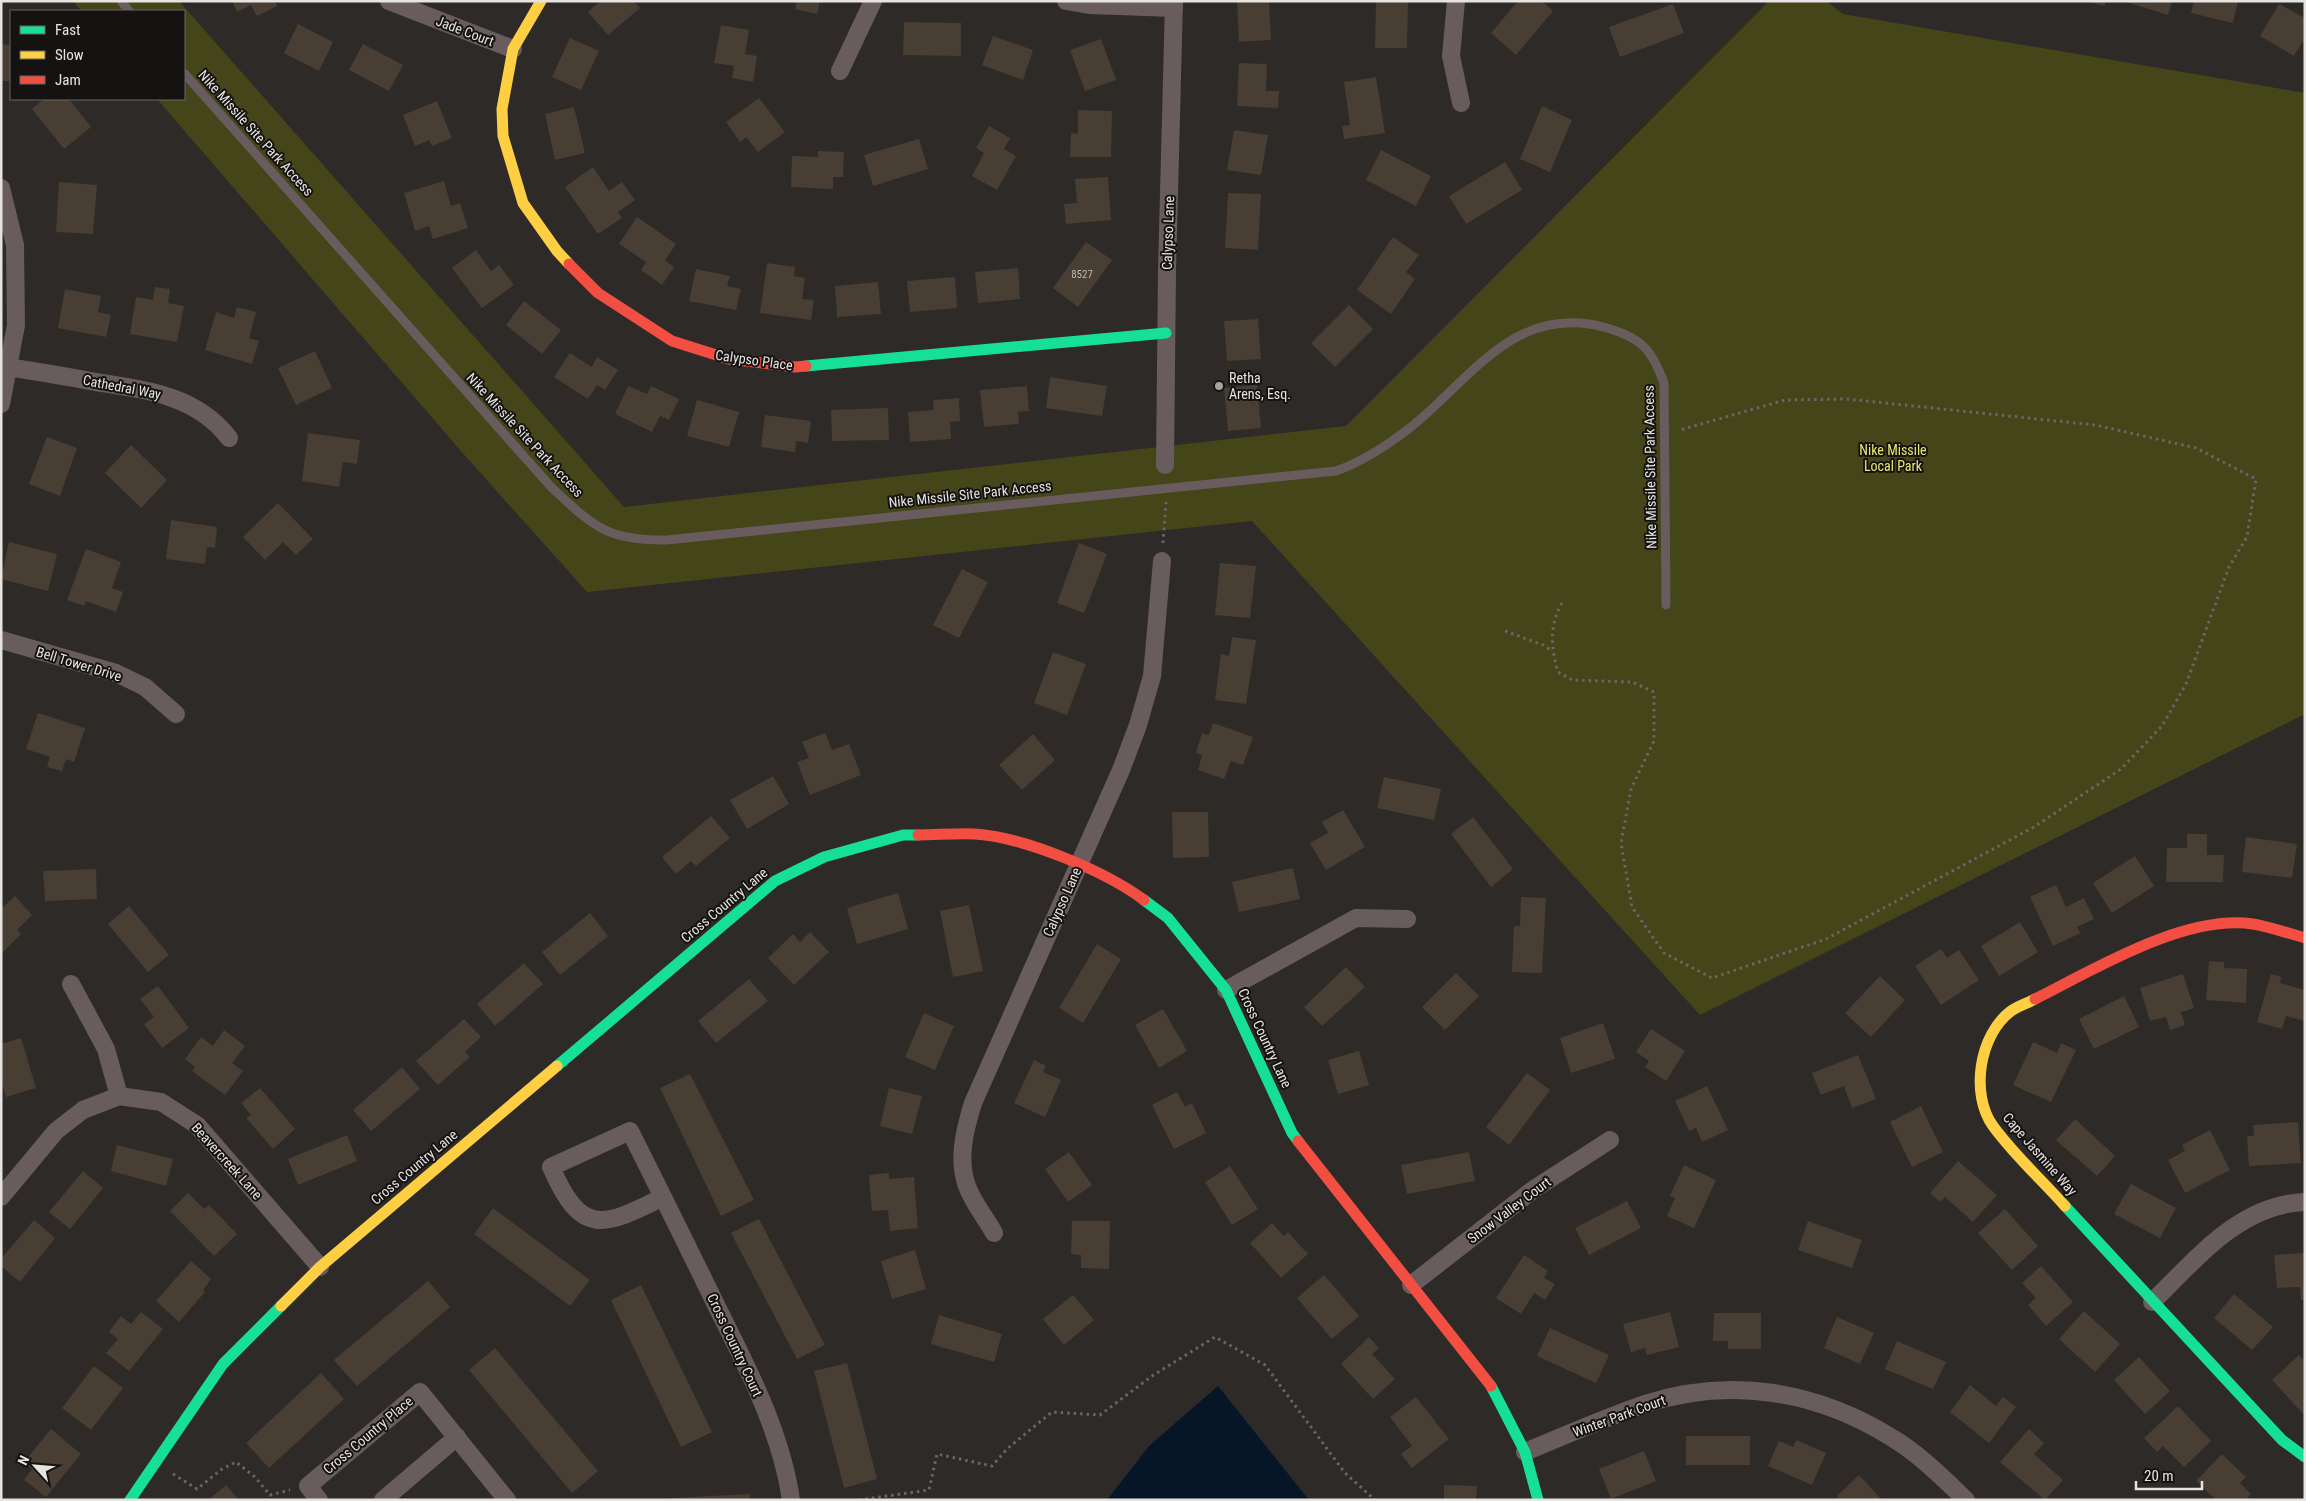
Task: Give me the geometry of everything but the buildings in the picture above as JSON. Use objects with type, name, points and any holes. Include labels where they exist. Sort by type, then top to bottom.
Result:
[{"type":"street","name":"Jade Court","points":[[388,1],[513,49]]},
{"type":"street","name":"Calypso Place","points":[[541,1],[513,49],[502,109],[503,136],[523,204],[557,251],[598,293],[672,342],[729,359],[795,367],[1166,334]]},
{"type":"street","points":[[840,71],[873,1]]},
{"type":"street","points":[[1066,1],[1089,5],[1174,4]]},
{"type":"street","points":[[1456,1],[1451,56],[1461,103]]},
{"type":"street","name":"Calypso Lane","points":[[1164,466],[1174,4]]},
{"type":"street","points":[[1,188],[15,245],[16,325],[5,366],[1,404]]},
{"type":"street","name":"Cathedral Way","points":[[5,366],[158,392],[194,407],[217,423],[228,438]]},
{"type":"street","name":"Calypso Lane","points":[[994,1233],[967,1187],[963,1167],[967,1122],[973,1103],[1121,770],[1138,725],[1152,676],[1162,561]]},
{"type":"street","name":"Bell Tower Drive","points":[[1,640],[116,673],[145,687],[176,714]]},
{"type":"street","name":"Cross Country Lane","points":[[130,1500],[223,1364],[320,1267],[775,881],[824,856],[902,834],[976,834],[1030,844],[1124,885],[1168,918],[1226,990],[1292,1133],[1494,1388],[1525,1452],[1538,1500]]},
{"type":"street","points":[[1226,990],[1356,918],[1407,919]]},
{"type":"street","name":"Cape Jasmine Way","points":[[2305,938],[2253,924],[2221,923],[2152,940],[2011,1011],[1996,1026],[1979,1063],[1982,1101],[1992,1125],[2152,1302],[2282,1440],[2305,1457]]},
{"type":"street","points":[[1,1197],[56,1131],[84,1110],[118,1096],[106,1049],[71,984]]},
{"type":"street","name":"Beavercreek Lane","points":[[118,1096],[160,1102],[197,1125],[320,1267]]},
{"type":"street","name":"Cross Country Court","points":[[663,1197],[624,1216],[601,1220],[581,1215],[563,1194],[550,1167],[630,1131],[663,1197],[754,1381],[787,1474],[791,1500]]},
{"type":"street","name":"Snow Valley Court","points":[[1411,1285],[1534,1190],[1610,1140]]},
{"type":"street","points":[[2152,1302],[2233,1226],[2256,1213],[2305,1202]]},
{"type":"street","name":"Winter Park Court","points":[[1525,1452],[1645,1404],[1691,1393],[1725,1389],[1794,1396],[1832,1406],[1896,1440],[1961,1497]]},
{"type":"street","name":"Cross Country Place","points":[[308,1486],[420,1392],[507,1500]]},
{"type":"street","points":[[383,1500],[457,1437]]},
{"type":"street","points":[[308,1486],[319,1500]]},
{"type":"lane","name":"Nike Missile Site Park Access","points":[[185,74],[552,488],[585,518],[615,536],[642,540],[667,540],[1336,471],[1366,459],[1412,426],[1452,387],[1506,342],[1544,325],[1574,322],[1618,332],[1650,351],[1664,383],[1666,605]]},
{"type":"path","points":[[1562,603],[1554,616],[1552,651],[1558,672],[1572,680],[1632,682],[1654,692],[1654,741],[1630,788],[1620,843],[1632,907],[1664,953],[1712,978],[1826,939],[2034,827],[2121,768],[2162,726],[2186,684],[2229,567],[2247,537],[2256,479],[2196,448],[2095,425],[1847,399],[1785,400],[1664,434]]},
{"type":"path","points":[[1162,561],[1167,488]]},
{"type":"path","points":[[1505,631],[1543,645],[1552,651]]},
{"type":"path","points":[[858,1500],[929,1490],[937,1454],[992,1466],[1008,1448],[1052,1412],[1100,1415],[1152,1376],[1215,1337],[1265,1365],[1345,1473],[1375,1500]]},
{"type":"path","points":[[155,1463],[197,1489],[222,1469],[236,1462],[256,1477],[270,1494],[308,1486]]},
{"type":"green space","name":"Nike Missile Local Park","points":[[73,1],[179,1],[624,507],[1346,426],[1769,1],[1826,1],[1843,14],[2305,93],[2305,714],[1700,1015],[1252,521],[587,592],[460,450],[158,100],[185,100],[185,10],[81,10]]},
{"type":"water","points":[[1218,1386],[1309,1500],[1107,1500],[1149,1446]]},
{"type":"traffic: fast","points":[[806,366],[1166,333]]},
{"type":"traffic: fast","points":[[557,1066],[775,881],[824,857],[903,835],[918,835]]},
{"type":"traffic: fast","points":[[1144,900],[1168,918],[1226,990],[1292,1133],[1298,1141]]},
{"type":"traffic: fast","points":[[2065,1206],[2282,1440],[2305,1457]]},
{"type":"traffic: fast","points":[[130,1500],[223,1364],[281,1306]]},
{"type":"traffic: fast","points":[[1491,1386],[1525,1452],[1538,1500]]},
{"type":"traffic: slow","points":[[541,1],[513,49],[502,109],[503,136],[523,203],[557,251],[569,264]]},
{"type":"traffic: slow","points":[[2035,999],[2011,1011],[1991,1035],[1981,1066],[1982,1098],[1986,1113],[2001,1137],[2065,1206]]},
{"type":"traffic: slow","points":[[281,1306],[320,1267],[557,1066]]},
{"type":"traffic: jam","points":[[569,264],[598,293],[672,341],[729,359],[795,367],[806,366]]},
{"type":"traffic: jam","points":[[918,835],[975,834],[1017,842],[1063,857],[1086,867],[1128,889],[1144,900]]},
{"type":"traffic: jam","points":[[2035,999],[2141,946],[2199,927],[2227,923],[2253,924],[2305,938]]},
{"type":"traffic: jam","points":[[1298,1141],[1491,1386]]},
{"type":"place","name":"Retha Arens, Esq.","points":[[1219,386]]}]
